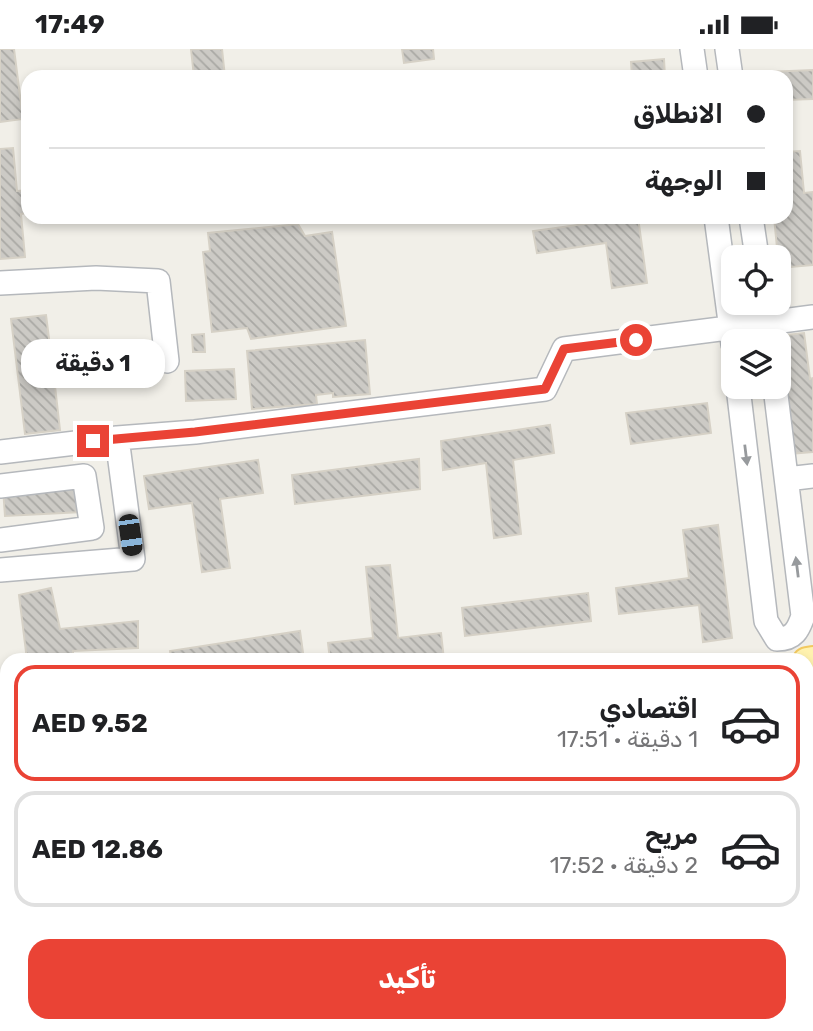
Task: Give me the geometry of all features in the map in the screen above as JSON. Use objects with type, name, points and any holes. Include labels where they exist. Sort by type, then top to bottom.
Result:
[{"type":"street","points":[[692,49],[695,70]]},
{"type":"street","points":[[727,49],[730,70]]},
{"type":"street","points":[[717,224],[731,329]]},
{"type":"street","points":[[752,224],[755,245]]},
{"type":"street","points":[[0,283],[96,278],[158,281],[167,361]]},
{"type":"street","points":[[749,329],[766,322],[813,317]]},
{"type":"street","points":[[0,452],[195,432],[545,389],[564,349],[721,337]]},
{"type":"street","points":[[739,399],[766,621],[777,639],[786,639],[797,632],[803,616],[777,399]]},
{"type":"street","points":[[0,570],[133,559],[117,438]]},
{"type":"street","points":[[0,486],[84,475],[92,528],[0,540]]},
{"type":"street","points":[[787,479],[813,476]]},
{"type":"building","points":[[0,49],[14,49],[21,119],[0,122]]},
{"type":"building","points":[[191,49],[222,49],[224,70],[193,70]]},
{"type":"building","points":[[402,49],[433,49],[434,59],[404,63]]},
{"type":"building","points":[[664,59],[665,70],[632,70],[631,62]]},
{"type":"building","points":[[813,70],[813,99],[793,100],[793,71]]},
{"type":"building","points":[[13,148],[17,191],[21,191],[25,257],[0,259],[0,149]]},
{"type":"building","points":[[800,151],[804,193],[813,192],[813,265],[791,267],[791,245],[777,245],[775,224],[793,224],[793,152]]},
{"type":"building","points":[[298,224],[305,236],[332,232],[346,326],[251,339],[247,328],[212,332],[203,252],[210,251],[208,233]]},
{"type":"building","points":[[585,224],[639,224],[647,283],[612,288],[606,243],[537,253],[533,231]]},
{"type":"building","points":[[46,315],[52,362],[129,352],[130,377],[55,386],[60,430],[25,434],[11,319]]},
{"type":"building","points":[[804,333],[810,379],[813,378],[813,452],[790,454],[785,399],[791,399],[791,334]]},
{"type":"building","points":[[204,334],[205,352],[193,352],[192,335]]},
{"type":"building","points":[[365,340],[370,394],[333,397],[333,393],[316,395],[317,404],[252,409],[247,351]]},
{"type":"building","points":[[234,369],[236,399],[186,401],[185,371]]},
{"type":"building","points":[[707,403],[711,433],[631,444],[626,413]]},
{"type":"building","points":[[550,425],[554,453],[513,460],[521,534],[494,538],[486,463],[443,470],[441,441]]},
{"type":"building","points":[[419,459],[420,489],[295,504],[292,475]]},
{"type":"building","points":[[258,460],[263,493],[220,499],[230,568],[202,572],[192,503],[149,509],[144,476]]},
{"type":"building","points":[[80,483],[82,512],[5,516],[3,488]]},
{"type":"building","points":[[718,525],[732,638],[703,642],[699,605],[619,614],[616,588],[689,578],[683,530]]},
{"type":"building","points":[[390,565],[398,638],[441,633],[443,653],[329,653],[328,643],[373,638],[366,567]]},
{"type":"building","points":[[51,588],[60,629],[138,621],[138,648],[26,653],[19,595]]},
{"type":"building","points":[[588,593],[591,621],[465,636],[462,608]]},
{"type":"building","points":[[300,631],[303,653],[170,653]]},
{"type":"route","points":[[93,441],[195,432],[545,389],[564,349],[636,340]]}]
